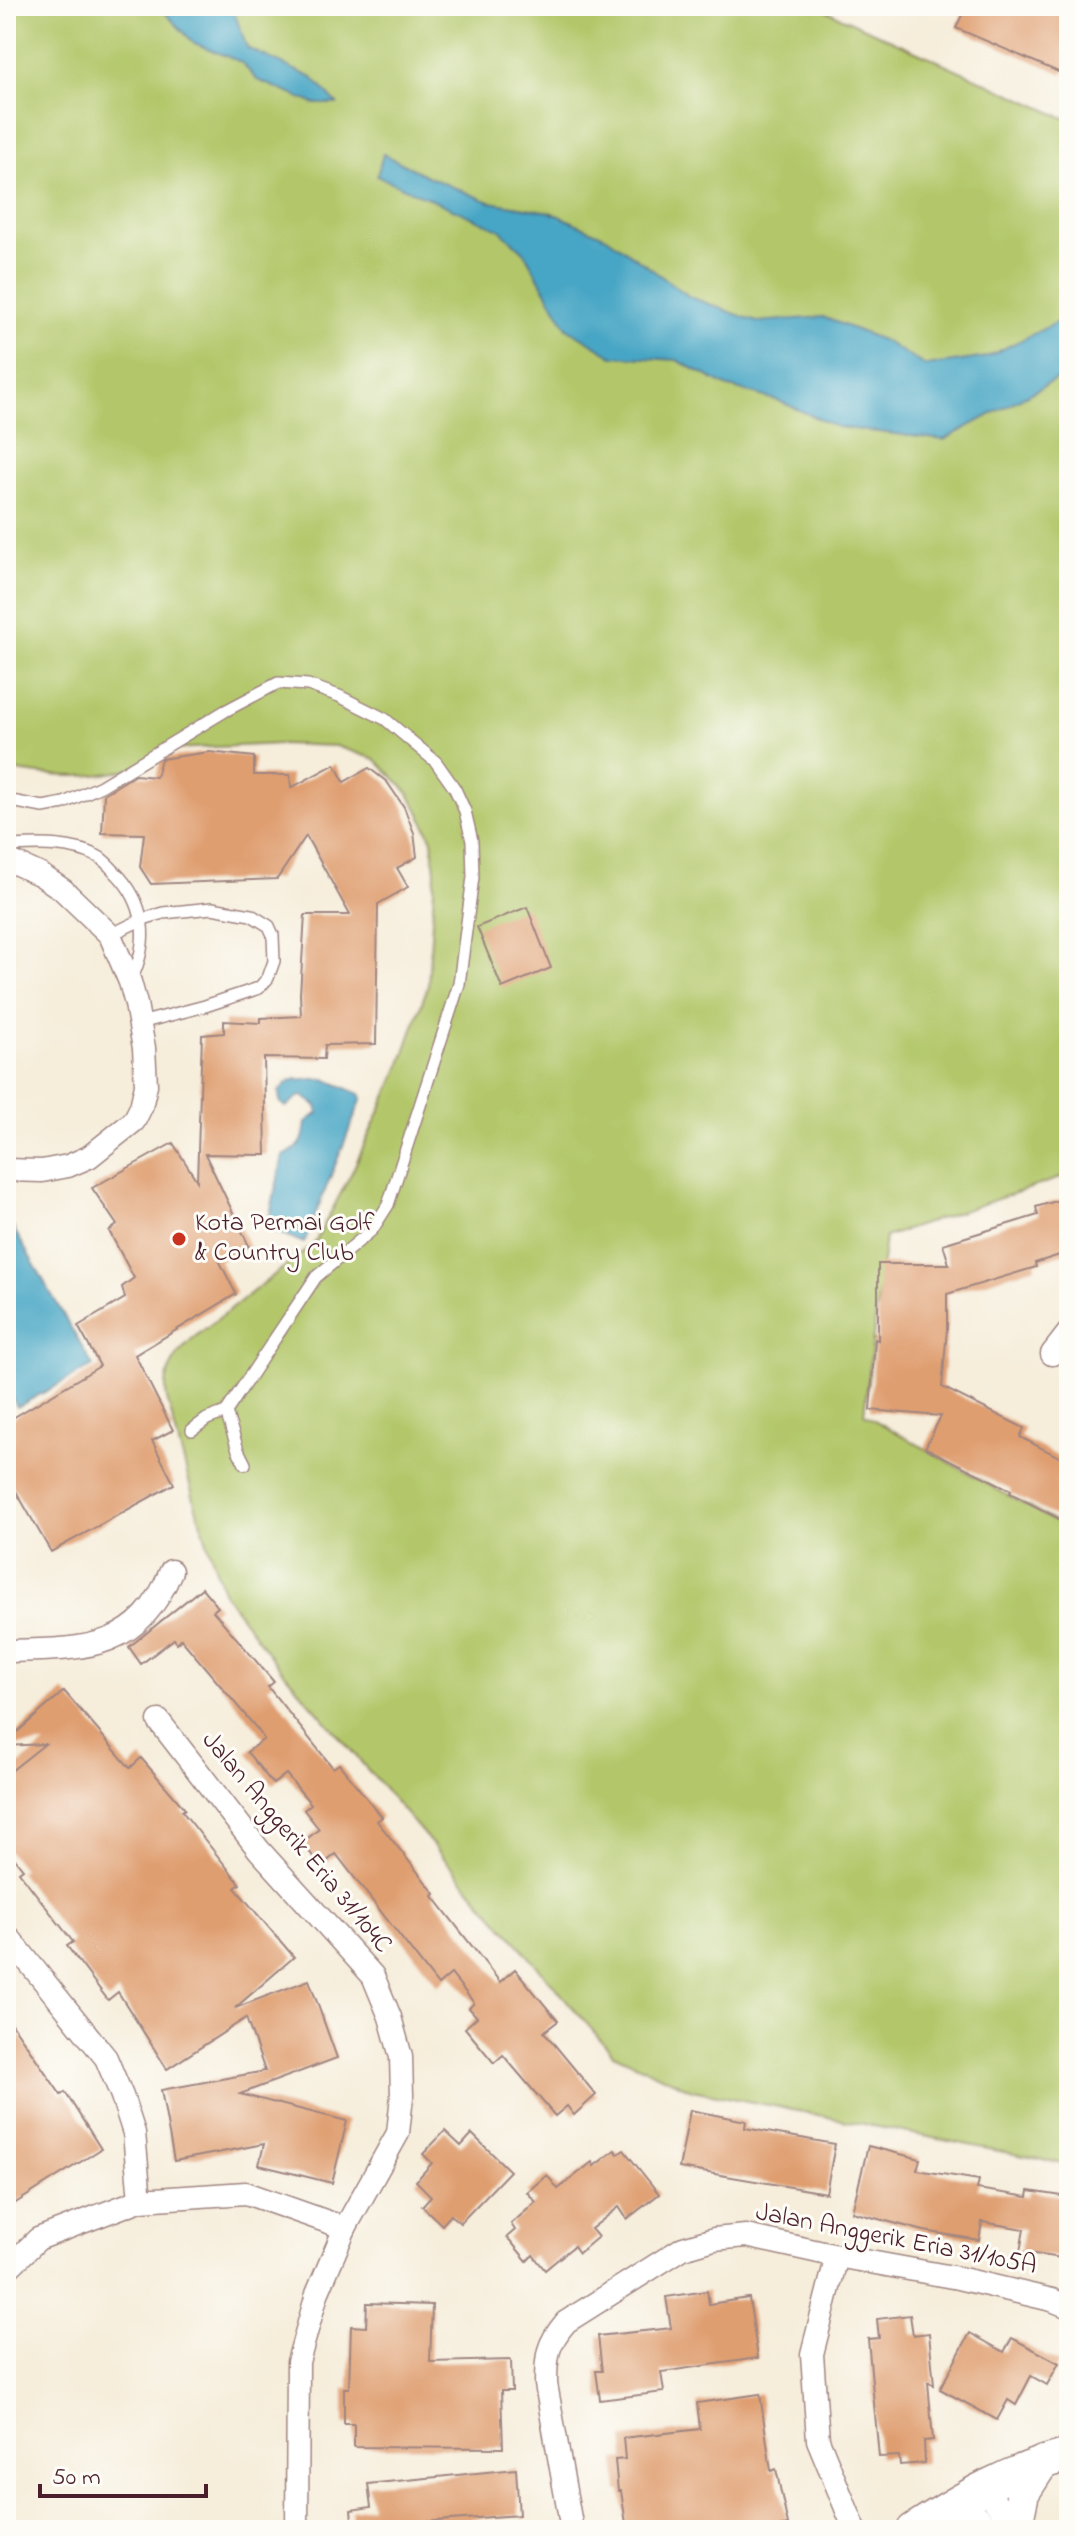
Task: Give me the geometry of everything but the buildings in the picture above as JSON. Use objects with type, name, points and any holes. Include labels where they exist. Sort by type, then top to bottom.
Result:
[{"type":"street","points":[[6,859],[41,875],[63,890],[110,935],[130,982],[140,1023],[146,1085],[134,1121],[89,1157],[68,1166],[42,1171],[6,1170]]},
{"type":"street","points":[[1052,1354],[1069,1332]]},
{"type":"street","points":[[6,1651],[69,1648],[117,1637],[149,1613],[171,1571]]},
{"type":"street","name":"Jalan Anggerik Eria 31/104C","points":[[159,1721],[259,1850],[373,1976],[390,2017],[401,2057],[402,2096],[398,2133],[345,2228],[317,2294],[298,2362],[297,2530]]},
{"type":"street","points":[[6,1934],[106,2058],[134,2133],[140,2200]]},
{"type":"street","points":[[6,2270],[38,2239],[140,2200],[246,2193],[345,2228]]},
{"type":"street","name":"Jalan Anggerik Eria 31/105A","points":[[572,2530],[546,2384],[546,2360],[552,2339],[566,2322],[683,2248],[714,2239],[746,2236],[958,2278],[1052,2300],[1069,2307]]},
{"type":"street","points":[[837,2256],[812,2354],[818,2440],[855,2530]]},
{"type":"street","points":[[913,2530],[970,2493],[1056,2458]]},
{"type":"street","points":[[970,2493],[1010,2528],[1023,2493],[1056,2458]]},
{"type":"lane","points":[[6,800],[43,807],[64,803],[101,786],[225,711],[278,683],[291,682],[339,696],[385,719],[436,762],[455,789],[465,811],[472,841],[473,877],[459,984],[388,1205],[372,1230],[316,1277],[226,1412],[207,1419],[192,1430]]},
{"type":"lane","points":[[6,846],[56,844],[99,856],[126,883],[143,919],[139,962],[130,982]]},
{"type":"lane","points":[[110,935],[163,913],[212,908],[251,915],[269,926],[273,935],[274,951],[268,978],[259,988],[140,1023]]},
{"type":"lane","points":[[226,1412],[245,1464]]},
{"type":"green space","points":[[6,6],[816,6],[1069,120],[1069,1175],[885,1237],[864,1414],[1069,1530],[1069,2165],[692,2090],[613,2054],[274,1661],[224,1594],[197,1511],[167,1399],[168,1374],[175,1359],[192,1339],[314,1244],[352,1172],[401,1064],[428,985],[435,872],[432,840],[406,790],[375,759],[336,746],[281,744],[170,749],[133,768],[91,776],[48,775],[6,769]]},
{"type":"water","points":[[162,6],[232,6],[247,48],[313,78],[337,104],[315,104],[257,80],[241,62],[194,43],[164,12]]},
{"type":"water","points":[[383,154],[490,202],[550,212],[607,237],[690,297],[757,322],[823,317],[882,340],[926,366],[987,357],[1069,316],[1069,378],[1062,376],[944,440],[837,427],[779,401],[726,386],[677,360],[613,356],[567,328],[524,252],[499,229],[377,176]]},
{"type":"water","points":[[325,1079],[360,1094],[362,1098],[304,1243],[267,1228],[283,1156],[298,1147],[306,1122],[318,1113],[317,1106],[303,1096],[286,1107],[280,1102],[279,1091],[288,1082]]},
{"type":"water","points":[[12,1226],[93,1366],[17,1407],[6,1386],[6,1229]]},
{"type":"place","name":"Kota Permai Golf & Country Club","points":[[179,1239]]}]
